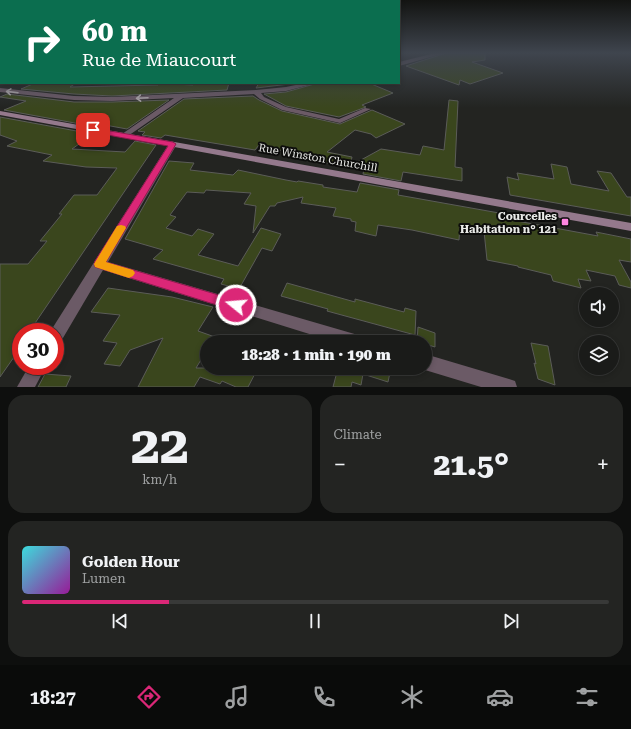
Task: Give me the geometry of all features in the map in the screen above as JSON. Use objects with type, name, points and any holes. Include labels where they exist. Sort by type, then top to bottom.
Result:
[{"type":"main road","name":"Rue Winston Churchill","points":[[0,113],[631,227]]},
{"type":"street","points":[[0,90],[74,98],[112,99],[256,92],[286,89],[309,84]]},
{"type":"street","points":[[256,92],[262,98],[284,109],[340,121],[367,109]]},
{"type":"street","points":[[125,136],[181,96]]},
{"type":"street","points":[[64,323],[173,144]]},
{"type":"street","points":[[99,264],[335,335]]},
{"type":"street","points":[[432,364],[509,387]]},
{"type":"street","points":[[25,387],[32,375]]},
{"type":"building","points":[[420,71],[498,71],[503,73],[470,84],[460,80],[459,85]]},
{"type":"building","points":[[33,84],[74,84],[70,87],[158,85],[156,84],[229,84],[227,90],[112,96],[21,89]]},
{"type":"building","points":[[258,84],[290,84],[256,88]]},
{"type":"building","points":[[314,84],[371,84],[393,93],[362,105],[366,107],[339,117],[286,106],[264,94],[286,92]]},
{"type":"building","points":[[7,94],[74,102],[169,100],[127,129],[105,125],[102,128],[4,110],[26,101],[0,97]]},
{"type":"building","points":[[253,96],[282,111],[340,124],[372,110],[405,124],[376,138],[371,134],[355,130],[327,152],[352,157],[350,166],[381,149],[420,155],[423,146],[444,150],[449,100],[458,101],[455,167],[462,168],[462,181],[403,172],[401,181],[363,174],[364,169],[284,156],[287,152],[259,145],[255,150],[165,135],[161,138],[142,135],[145,132],[138,131],[184,99]]},
{"type":"building","points":[[0,117],[93,134],[72,149],[125,152],[135,141],[156,145],[35,323],[12,323],[12,360],[0,377],[0,264],[28,264],[47,241],[40,241],[62,214],[59,214],[74,195],[97,195],[117,168],[86,167],[43,161],[52,155],[7,146],[17,141],[0,135]]},
{"type":"building","points":[[169,161],[194,163],[190,170],[233,175],[238,170],[297,182],[323,185],[323,187],[357,192],[360,183],[399,190],[398,195],[516,216],[517,221],[598,236],[596,232],[631,239],[631,262],[619,260],[631,282],[631,288],[619,285],[615,276],[586,270],[591,281],[578,279],[581,287],[579,288],[553,281],[551,275],[518,266],[487,260],[484,231],[460,226],[459,240],[412,230],[378,225],[376,236],[355,231],[356,222],[351,221],[351,219],[333,216],[336,208],[301,203],[303,197],[277,203],[275,206],[270,206],[253,233],[256,206],[244,204],[251,193],[206,190],[204,193],[187,192],[170,215],[176,217],[166,228],[192,236],[198,229],[214,234],[198,255],[238,266],[261,228],[281,234],[272,251],[262,248],[239,289],[221,284],[224,279],[153,259],[163,250],[125,239]]},
{"type":"building","points":[[551,164],[567,167],[571,184],[609,191],[597,171],[611,173],[627,197],[631,197],[631,216],[510,195],[507,177],[519,180],[517,173],[554,179]]},
{"type":"building","points":[[287,283],[355,302],[355,299],[404,312],[405,308],[416,311],[415,335],[327,311],[328,309],[281,296]]},
{"type":"building","points":[[108,288],[172,297],[213,307],[198,331],[209,335],[200,335],[200,361],[196,368],[200,368],[200,375],[254,375],[248,387],[236,387],[222,381],[220,384],[200,377],[194,387],[138,387],[163,338],[130,350],[120,366],[104,364],[117,343],[103,341],[120,315],[91,312]]},
{"type":"building","points":[[418,327],[435,333],[435,347],[432,346],[432,335],[417,335]]},
{"type":"building","points":[[531,343],[548,346],[555,385],[538,379]]},
{"type":"building","points":[[44,375],[71,376],[66,387],[38,387]]},
{"type":"building","points":[[336,375],[363,375],[361,385],[352,382],[351,387],[333,387]]},
{"type":"building","points":[[366,375],[390,375],[388,382]]},
{"type":"slow traffic","points":[[121,228],[99,264],[129,273]]},
{"type":"place","name":"Courcelles Habitation n° 121","points":[[565,222]]},
{"type":"route","points":[[93,130],[173,144],[99,264],[236,305]]}]
